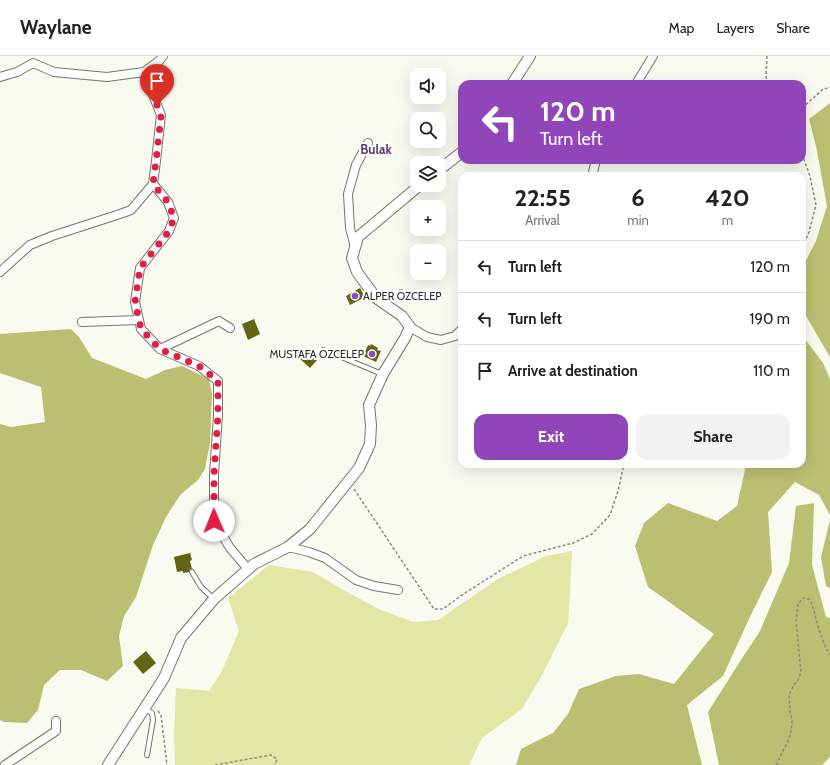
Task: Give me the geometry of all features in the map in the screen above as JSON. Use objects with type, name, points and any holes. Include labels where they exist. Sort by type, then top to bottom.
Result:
[{"type":"street","points":[[0,77],[17,72],[33,63],[54,72],[107,77],[144,72],[159,61],[163,56]]},
{"type":"street","points":[[515,80],[530,56]]},
{"type":"street","points":[[638,80],[653,56]]},
{"type":"street","points":[[0,272],[30,245],[52,236],[131,210],[153,184],[161,116],[144,72]]},
{"type":"street","points":[[355,248],[350,228],[348,194],[356,164],[368,143]]},
{"type":"street","points":[[446,165],[458,155]]},
{"type":"street","points":[[153,184],[168,202],[174,218],[169,231],[140,268],[135,302],[138,320],[141,329],[160,349],[199,366],[218,381],[218,415],[214,474],[214,521],[230,548],[248,569]]},
{"type":"street","points":[[412,192],[358,237],[352,258],[358,272],[376,298],[402,316],[410,327],[427,337],[441,340],[455,336],[458,333]]},
{"type":"street","points":[[82,322],[138,320]]},
{"type":"street","points":[[160,349],[218,321],[230,328]]},
{"type":"street","points":[[108,765],[164,678],[181,638],[214,599],[248,569],[254,564],[288,547],[310,529],[359,468],[370,444],[369,405],[383,374],[410,327]]},
{"type":"street","points":[[288,547],[325,558],[356,580],[374,586],[398,590]]},
{"type":"street","points":[[4,765],[56,731],[56,721]]},
{"type":"lane","points":[[334,354],[383,374]]},
{"type":"lane","points":[[192,572],[201,587],[214,599]]},
{"type":"lane","points":[[145,708],[152,713],[153,720],[147,755]]},
{"type":"path","points":[[766,56],[767,80]]},
{"type":"path","points":[[806,104],[822,90],[830,87]]},
{"type":"path","points":[[806,164],[810,176],[816,204],[806,239]]},
{"type":"path","points":[[348,481],[434,609],[443,609],[462,594],[523,556],[573,543],[592,534],[610,514],[618,491],[623,468]]},
{"type":"path","points":[[776,765],[791,731],[792,721],[789,695],[801,672],[796,621],[798,604],[803,598],[809,599],[813,604],[819,628],[830,655]]},
{"type":"path","points":[[150,699],[161,715],[167,765]]},
{"type":"path","points":[[215,765],[271,756],[277,759],[275,765]]},
{"type":"green space","points":[[830,103],[830,357],[806,316],[806,260],[816,241],[827,206],[816,146],[809,119]]},
{"type":"green space","points":[[71,329],[79,337],[92,358],[146,379],[165,370],[182,366],[209,379],[212,394],[210,443],[205,469],[198,480],[181,494],[166,517],[153,545],[136,597],[124,616],[119,636],[123,666],[107,681],[81,670],[60,670],[44,685],[38,710],[27,723],[4,722],[0,720],[0,424],[11,427],[45,422],[41,387],[0,373],[0,334]]},
{"type":"green space","points":[[806,340],[823,363],[830,379],[830,515],[819,495],[795,482],[768,512],[772,572],[723,676],[687,705],[702,765],[516,765],[521,749],[553,733],[568,714],[579,689],[616,676],[639,674],[674,684],[714,634],[648,587],[635,546],[644,523],[668,503],[717,521],[737,506],[744,468],[806,468]]},
{"type":"green space","points":[[814,503],[812,565],[826,617],[830,618],[830,757],[822,765],[719,765],[708,712],[760,631],[789,563],[796,506]]},
{"type":"green space","points":[[830,520],[830,588],[826,586],[821,557]]},
{"type":"green space","points":[[572,551],[568,623],[542,675],[522,709],[482,738],[469,765],[175,765],[174,736],[176,688],[209,691],[221,673],[239,631],[228,598],[269,565],[313,572],[381,610],[413,622],[438,620],[498,579],[546,556]]},
{"type":"building","name":"ALPER ÖZCELEP","points":[[360,288],[365,297],[350,305],[346,296]]},
{"type":"building","points":[[254,319],[260,334],[248,340],[242,324]]},
{"type":"building","name":"MUSTAFA ÖZCELEP","points":[[371,344],[378,348],[377,350],[381,351],[376,362],[363,356],[368,345],[370,346]]},
{"type":"building","points":[[308,349],[310,351],[311,349],[317,355],[316,357],[318,359],[310,368],[300,359]]},
{"type":"building","points":[[190,553],[192,569],[190,569],[189,572],[177,572],[174,557]]},
{"type":"building","points":[[146,651],[156,663],[143,674],[133,662]]},
{"type":"place","name":"ALPER ÖZCELEP","points":[[355,296]]},
{"type":"place","name":"MUSTAFA ÖZCELEP","points":[[372,354]]},
{"type":"district","name":"Bulak","points":[[376,149]]},
{"type":"route","points":[[157,105],[161,116],[153,184],[168,202],[174,218],[169,231],[140,268],[135,302],[141,329],[160,349],[199,366],[218,381],[218,415],[214,474],[214,521]]}]
